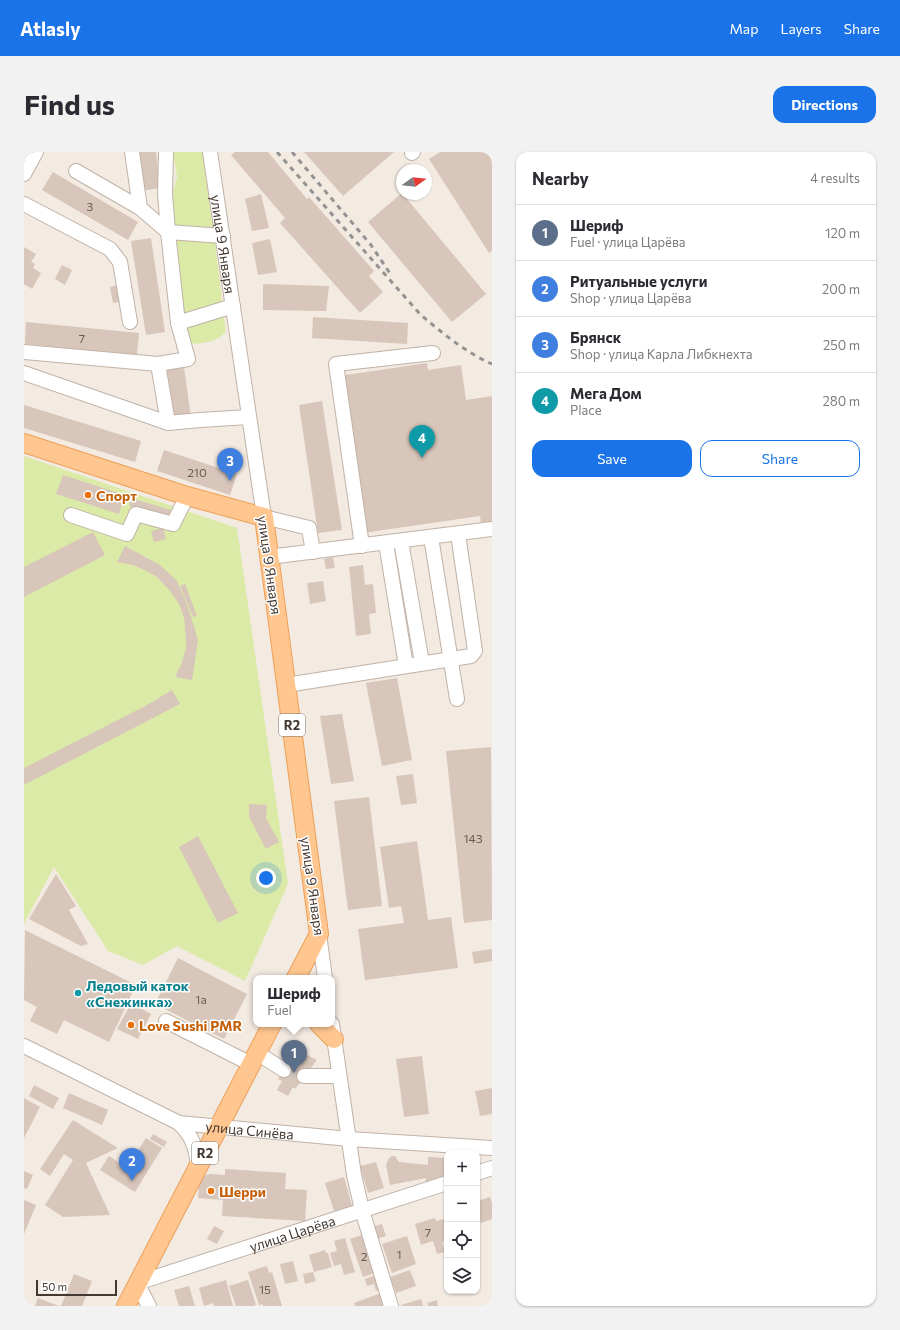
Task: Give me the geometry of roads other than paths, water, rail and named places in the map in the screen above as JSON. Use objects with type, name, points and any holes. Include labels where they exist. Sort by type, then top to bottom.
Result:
[{"type":"main road","points":[[24,443],[186,496],[264,517]]},
{"type":"main road","name":"улица 9 Января","points":[[264,517],[319,934]]},
{"type":"main road","points":[[298,975],[319,934]]},
{"type":"main road","name":"R2","points":[[126,1306],[270,1027]]},
{"type":"street","points":[[24,174],[36,152]]},
{"type":"street","points":[[132,152],[140,208]]},
{"type":"street","points":[[24,352],[158,364],[188,359],[178,323],[168,232],[165,194],[166,152]]},
{"type":"street","name":"улица 9 Января","points":[[210,152],[264,517]]},
{"type":"street","points":[[76,171],[140,208],[168,232],[223,236]]},
{"type":"street","points":[[24,204],[110,249],[120,262],[130,322]]},
{"type":"street","points":[[178,323],[233,306]]},
{"type":"street","points":[[362,546],[336,364],[432,353]]},
{"type":"street","points":[[158,364],[168,423]]},
{"type":"street","points":[[24,373],[168,423],[249,417]]},
{"type":"street","points":[[71,515],[127,534],[136,514],[173,524],[186,496]]},
{"type":"street","points":[[264,517],[309,528],[313,552]]},
{"type":"street","points":[[269,557],[492,529]]},
{"type":"street","points":[[286,685],[471,656],[474,651],[458,534]]},
{"type":"street","points":[[432,537],[457,699]]},
{"type":"street","points":[[401,541],[422,663]]},
{"type":"street","points":[[386,543],[406,666]]},
{"type":"street","name":"улица 9 Января","points":[[319,934],[326,975]]},
{"type":"street","points":[[166,1021],[222,1048],[254,1058],[284,1070]]},
{"type":"street","points":[[333,1031],[354,1175],[362,1210],[391,1306]]},
{"type":"street","name":"улица Синёва","points":[[24,1046],[179,1123],[349,1140],[492,1148]]},
{"type":"street","points":[[304,1076],[339,1076]]},
{"type":"street","points":[[179,1123],[188,1132],[193,1142],[198,1167]]},
{"type":"street","points":[[480,1172],[492,1168]]},
{"type":"street","name":"улица Царёва","points":[[137,1283],[444,1184]]},
{"type":"street","points":[[137,1283],[149,1306]]},
{"type":"tunnel","points":[[284,1070],[304,1076]]},
{"type":"railway","points":[[277,152],[420,314],[463,348],[492,364]]},
{"type":"railway","points":[[292,152],[371,245],[391,275]]},
{"type":"place","name":"Мега Дом","points":[[422,458]]},
{"type":"place","name":"Брянск","points":[[230,481]]},
{"type":"place","name":"Спорт","points":[[88,495]]},
{"type":"place","name":"Ледовый каток «Снежинка»","points":[[78,993]]},
{"type":"place","name":"Love Sushi PMR","points":[[131,1025]]},
{"type":"place","name":"Шериф","points":[[294,1073]]},
{"type":"place","name":"Ритуальные услуги","points":[[132,1181]]},
{"type":"place","name":"Шерри","points":[[211,1191]]}]
